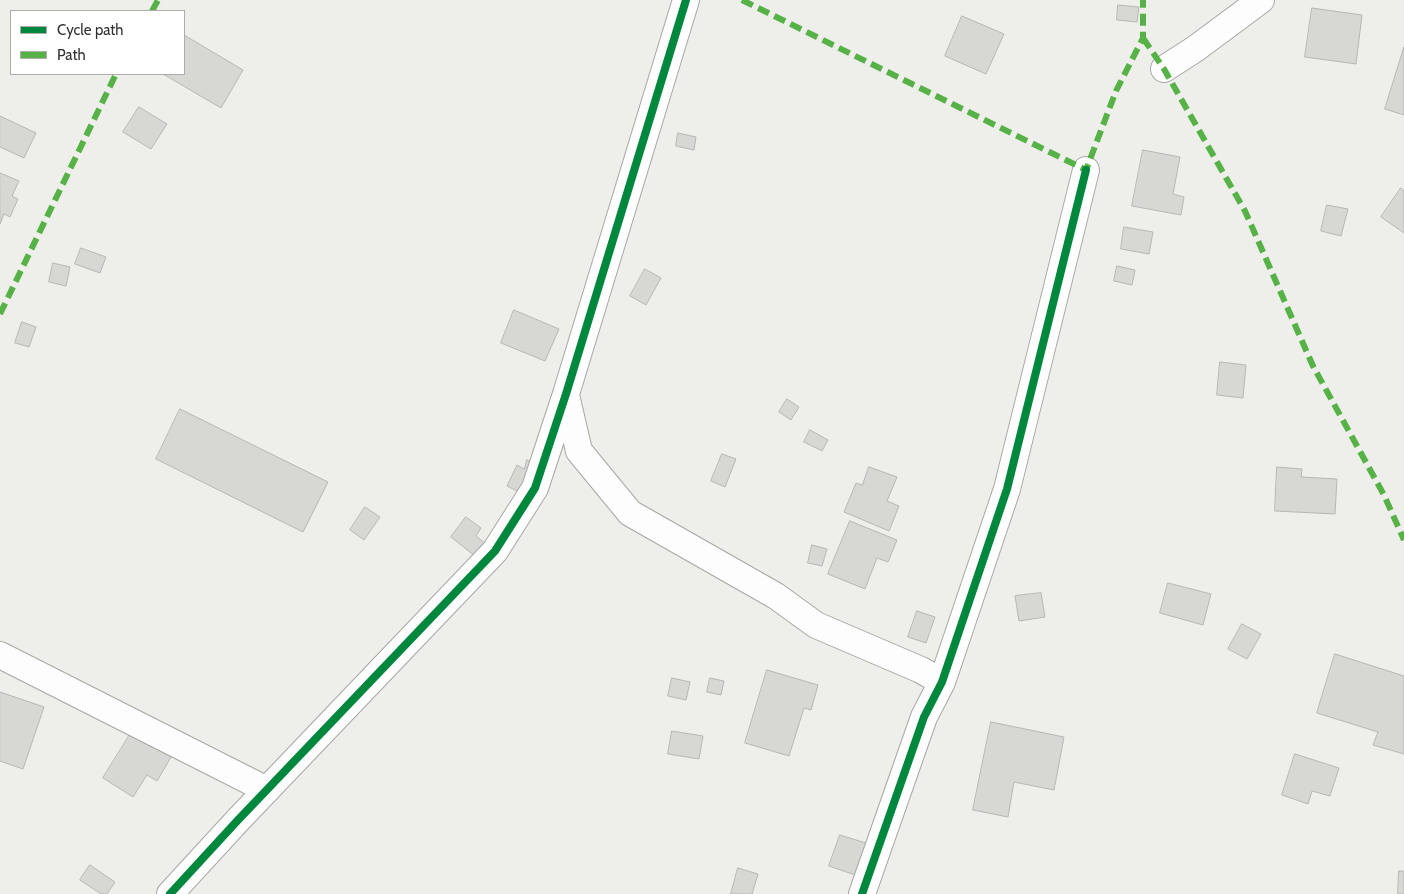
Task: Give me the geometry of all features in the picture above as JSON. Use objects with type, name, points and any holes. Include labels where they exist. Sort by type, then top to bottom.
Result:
[{"type":"street","points":[[170,894],[495,551],[534,488],[566,394],[686,0]]},
{"type":"street","points":[[1164,68],[1195,49],[1261,0]]},
{"type":"street","points":[[862,894],[924,717],[942,682],[1007,489],[1086,170]]},
{"type":"street","points":[[566,394],[579,451],[630,513],[776,596],[816,625],[921,670],[942,682]]},
{"type":"street","points":[[0,655],[267,790]]},
{"type":"building","points":[[1118,5],[1139,7],[1137,22],[1117,20]]},
{"type":"building","points":[[1312,8],[1362,15],[1356,64],[1305,57]]},
{"type":"building","points":[[962,16],[1004,34],[986,74],[945,56]]},
{"type":"building","points":[[185,36],[243,70],[221,108],[165,75],[185,75]]},
{"type":"building","points":[[1404,47],[1404,115],[1385,109]]},
{"type":"building","points":[[139,107],[167,124],[151,149],[123,132]]},
{"type":"building","points":[[0,116],[36,133],[24,158],[0,147]]},
{"type":"building","points":[[678,133],[696,137],[694,150],[676,146]]},
{"type":"building","points":[[1143,150],[1180,157],[1173,194],[1184,197],[1181,215],[1132,206]]},
{"type":"building","points":[[0,173],[19,181],[12,196],[18,199],[10,217],[4,214],[0,224]]},
{"type":"building","points":[[1401,188],[1404,191],[1404,233],[1381,217]]},
{"type":"building","points":[[1327,205],[1348,209],[1341,236],[1321,231]]},
{"type":"building","points":[[1124,227],[1153,232],[1149,254],[1121,249]]},
{"type":"building","points":[[81,248],[106,257],[100,273],[75,264]]},
{"type":"building","points":[[53,263],[70,267],[66,286],[49,282]]},
{"type":"building","points":[[1117,266],[1135,270],[1132,285],[1114,281]]},
{"type":"building","points":[[645,269],[661,278],[646,305],[630,296]]},
{"type":"building","points":[[514,310],[559,329],[545,361],[501,343]]},
{"type":"building","points":[[22,322],[36,327],[29,347],[15,343]]},
{"type":"building","points":[[1220,362],[1246,365],[1243,398],[1217,395]]},
{"type":"building","points":[[787,399],[799,407],[791,420],[779,412]]},
{"type":"building","points":[[180,409],[328,482],[303,532],[156,459]]},
{"type":"building","points":[[810,430],[828,440],[822,451],[804,442]]},
{"type":"building","points":[[722,454],[736,459],[725,487],[711,481]]},
{"type":"building","points":[[527,460],[538,466],[525,495],[507,486],[517,465],[524,469]]},
{"type":"building","points":[[869,467],[897,477],[887,501],[899,506],[889,531],[844,512],[856,483],[862,485]]},
{"type":"building","points":[[1277,467],[1302,469],[1301,477],[1337,479],[1335,514],[1275,511]]},
{"type":"building","points":[[365,507],[380,517],[364,540],[350,530]]},
{"type":"building","points":[[466,517],[481,528],[476,536],[486,544],[476,557],[451,537]]},
{"type":"building","points":[[850,521],[897,540],[888,562],[877,558],[865,589],[828,574]]},
{"type":"building","points":[[812,545],[827,549],[822,566],[808,563]]},
{"type":"building","points":[[1168,583],[1211,594],[1203,625],[1160,613]]},
{"type":"building","points":[[1041,593],[1045,617],[1019,621],[1015,596]]},
{"type":"building","points":[[917,611],[935,617],[926,643],[908,637]]},
{"type":"building","points":[[1242,624],[1261,634],[1247,659],[1228,649]]},
{"type":"building","points":[[1335,654],[1404,676],[1404,754],[1373,745],[1378,732],[1317,713]]},
{"type":"building","points":[[767,670],[818,685],[811,710],[804,708],[789,756],[745,743]]},
{"type":"building","points":[[672,678],[690,682],[686,700],[668,696]]},
{"type":"building","points":[[710,678],[724,681],[721,695],[707,692]]},
{"type":"building","points":[[0,692],[44,707],[23,769],[0,761]]},
{"type":"building","points":[[991,722],[1064,737],[1054,790],[1014,782],[1008,817],[973,810]]},
{"type":"building","points":[[134,728],[174,752],[157,781],[147,775],[133,797],[103,778]]},
{"type":"building","points":[[672,731],[703,736],[699,759],[668,754]]},
{"type":"building","points":[[1295,754],[1339,768],[1330,796],[1312,791],[1308,804],[1282,795]]},
{"type":"building","points":[[840,835],[869,844],[858,876],[829,866]]},
{"type":"building","points":[[90,865],[115,882],[107,894],[101,894],[80,880]]},
{"type":"building","points":[[738,868],[758,874],[752,894],[731,894]]},
{"type":"building","points":[[1399,871],[1404,871],[1404,894],[1398,894]]},
{"type":"marked path","points":[[153,10],[158,0]]},
{"type":"marked path","points":[[742,0],[1086,170],[1116,91],[1143,38],[1143,0]]},
{"type":"marked path","points":[[1143,38],[1164,69],[1245,211],[1313,366],[1384,495],[1404,540]]},
{"type":"marked path","points":[[0,314],[116,75]]},
{"type":"cycle path","points":[[170,894],[238,820],[495,551],[535,488],[566,394],[686,0]]},
{"type":"cycle path","points":[[862,894],[924,717],[942,682],[1007,489],[1086,170]]}]
